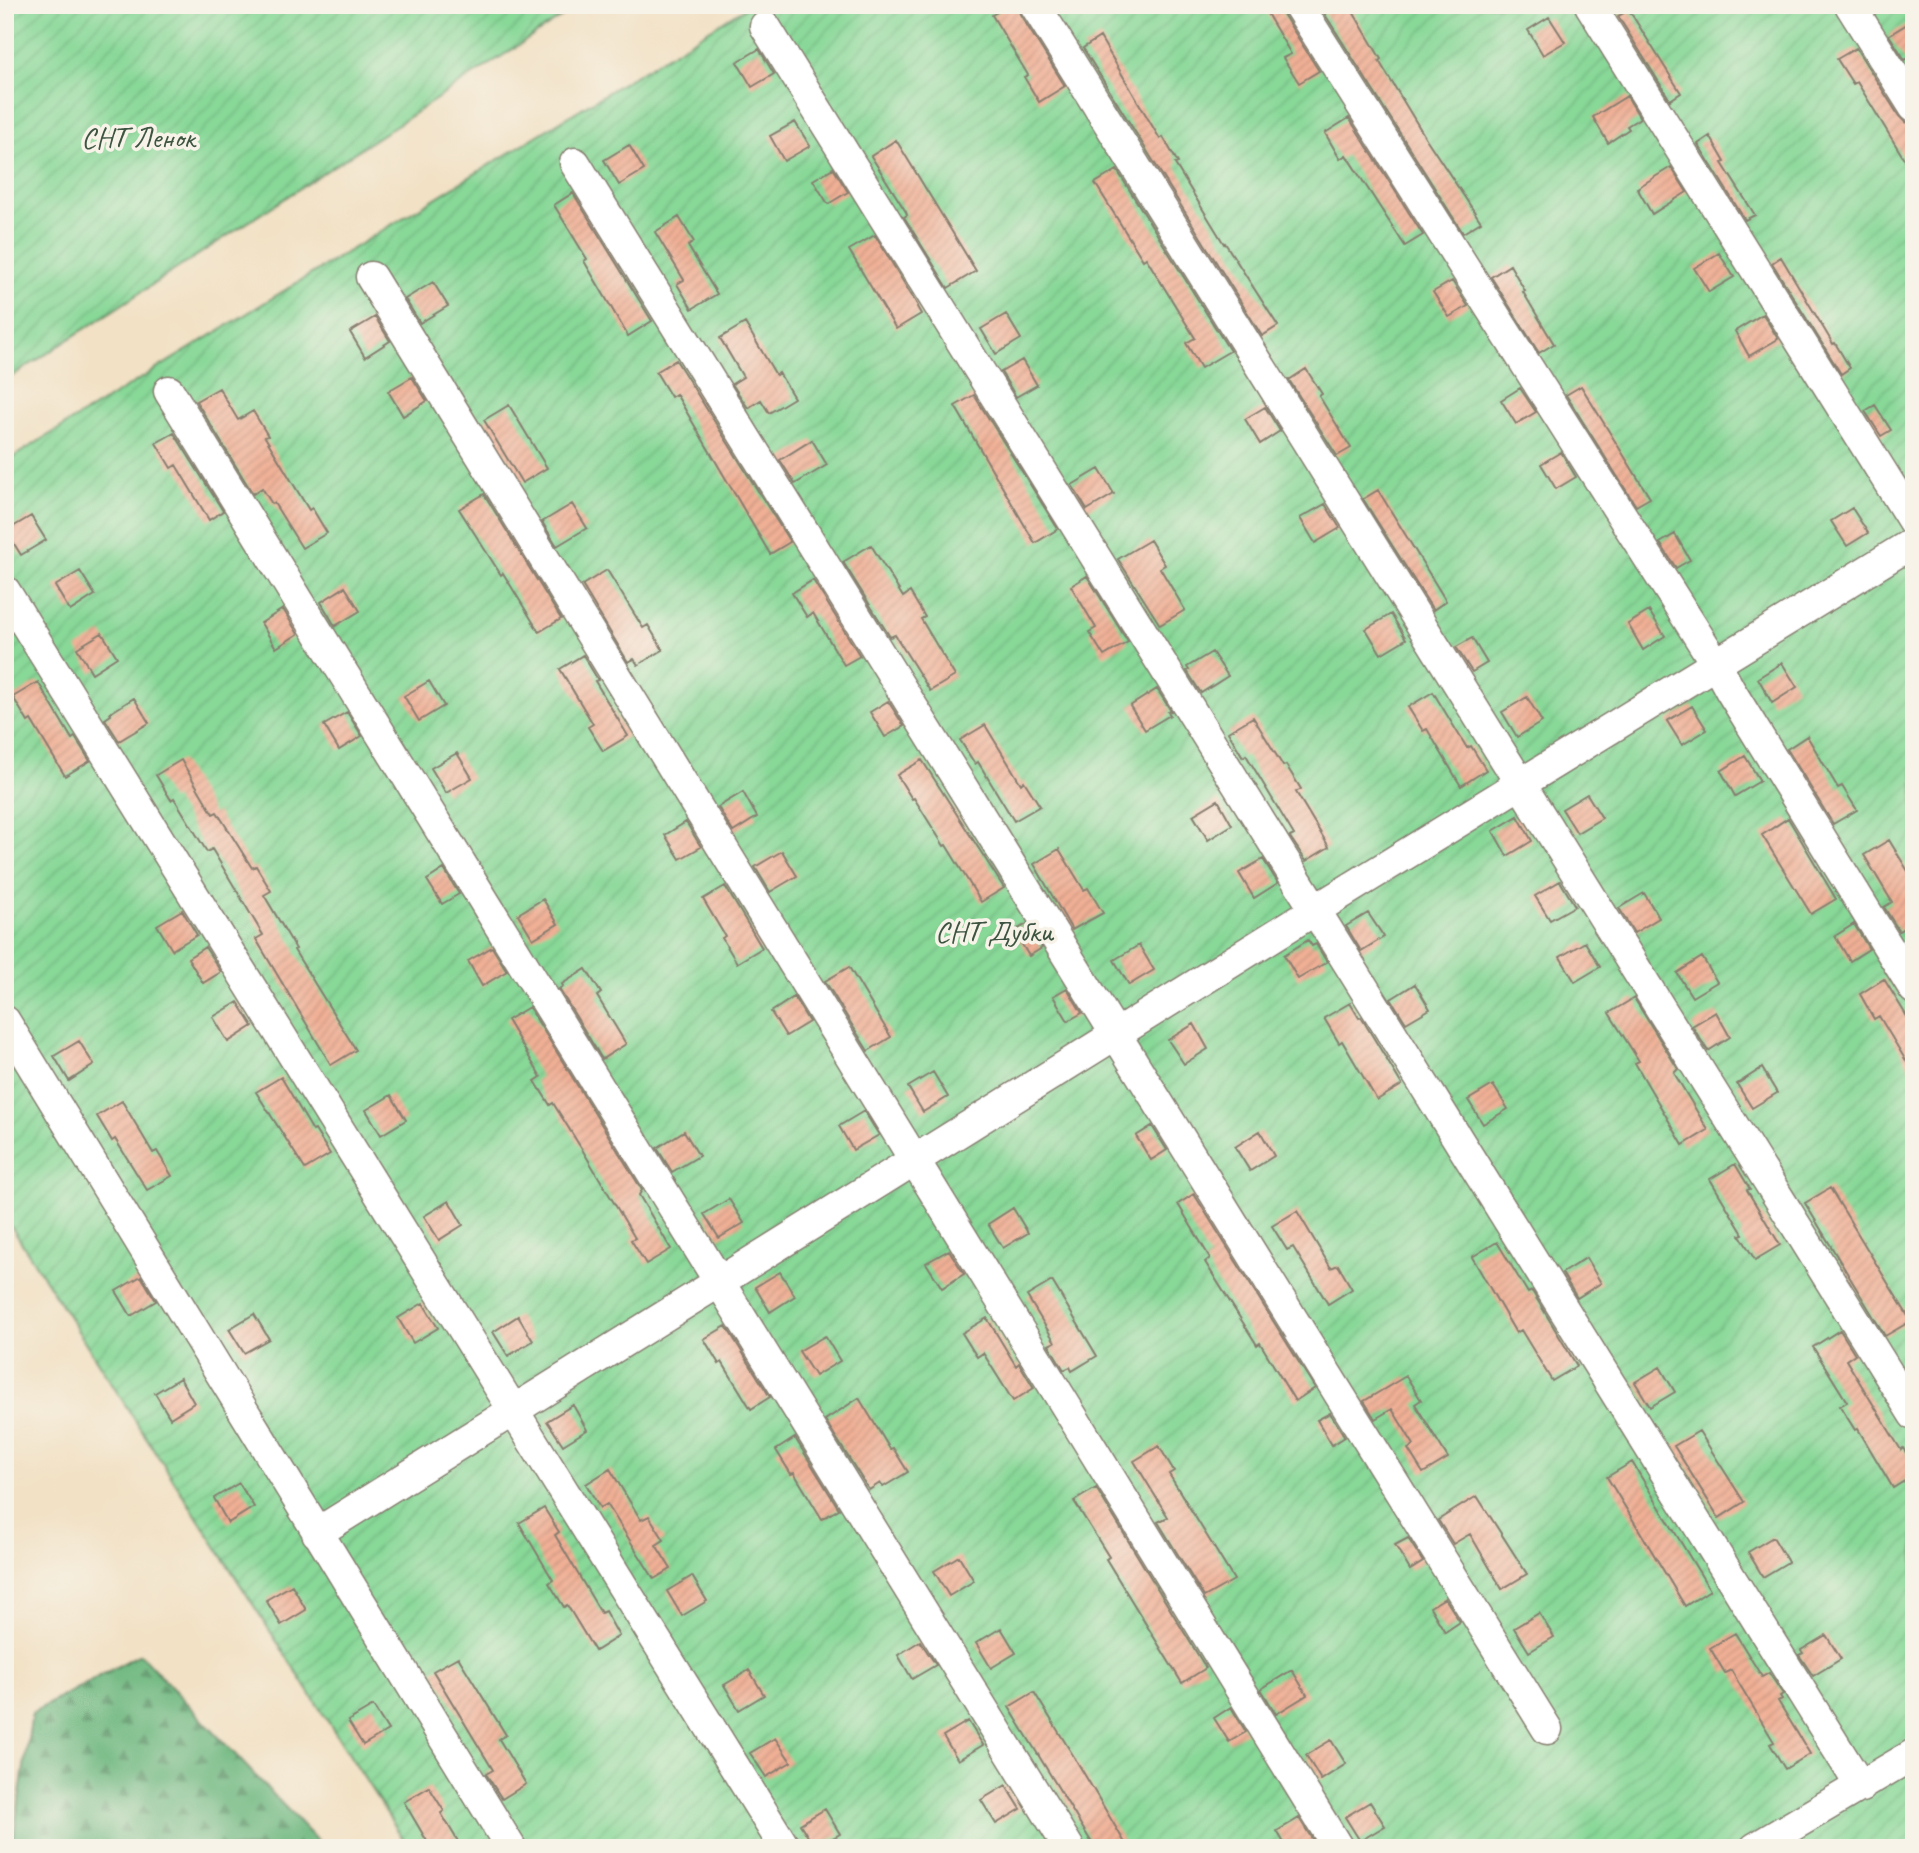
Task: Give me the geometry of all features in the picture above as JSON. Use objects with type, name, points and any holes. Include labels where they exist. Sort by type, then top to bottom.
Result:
[{"type":"street","points":[[1035,5],[1914,1415]]},
{"type":"street","points":[[1298,5],[1716,664],[1914,989]]},
{"type":"street","points":[[1590,5],[1914,523]]},
{"type":"street","points":[[1850,5],[1914,107]]},
{"type":"street","points":[[765,26],[1861,1787]]},
{"type":"street","points":[[575,163],[1547,1729]]},
{"type":"street","points":[[371,277],[1338,1848]]},
{"type":"street","points":[[169,391],[1069,1848]]},
{"type":"street","points":[[317,1533],[1315,910],[1914,542]]},
{"type":"street","points":[[5,591],[785,1848]]},
{"type":"street","points":[[5,1021],[511,1848]]},
{"type":"street","points":[[1755,1848],[1914,1754]]},
{"type":"green space","name":"СНТ Ленок","points":[[5,5],[580,5],[5,381]]},
{"type":"green space","name":"СНТ Дубки","points":[[750,5],[1914,5],[1914,1848],[409,1848],[5,1217],[5,462]]},
{"type":"green space","points":[[140,1654],[324,1848],[12,1848],[32,1713]]},
{"type":"building","points":[[1009,5],[1018,5],[1020,14],[1065,86],[1039,102],[1024,77],[1028,75],[992,15]]},
{"type":"building","points":[[1262,5],[1281,5],[1283,14],[1319,71],[1299,83],[1283,58],[1291,54]]},
{"type":"building","points":[[1319,5],[1349,5],[1427,140],[1481,222],[1463,233]]},
{"type":"building","points":[[1629,10],[1681,93],[1670,100],[1618,16]]},
{"type":"building","points":[[1549,17],[1565,42],[1543,55],[1528,30]]},
{"type":"building","points":[[1914,20],[1914,54],[1905,60],[1889,35]]},
{"type":"building","points":[[1100,37],[1160,139],[1163,137],[1178,163],[1175,164],[1224,244],[1278,326],[1262,336],[1083,48]]},
{"type":"building","points":[[1856,48],[1899,116],[1905,122],[1914,124],[1914,175],[1857,82],[1853,84],[1837,59]]},
{"type":"building","points":[[759,49],[774,74],[752,87],[737,62]]},
{"type":"building","points":[[1627,96],[1640,118],[1608,143],[1593,117]]},
{"type":"building","points":[[1349,118],[1423,235],[1405,246],[1346,155],[1340,159],[1325,133]]},
{"type":"building","points":[[795,122],[810,146],[784,161],[770,136]]},
{"type":"building","points":[[1710,136],[1725,162],[1722,163],[1755,215],[1745,220],[1698,144]]},
{"type":"building","points":[[896,140],[976,271],[948,288],[904,217],[906,212],[871,156]]},
{"type":"building","points":[[629,145],[644,170],[619,185],[604,160]]},
{"type":"building","points":[[1671,167],[1687,192],[1652,214],[1637,188]]},
{"type":"building","points":[[833,168],[848,192],[828,204],[813,180]]},
{"type":"building","points":[[1117,170],[1230,351],[1201,368],[1186,343],[1195,338],[1146,258],[1143,260],[1095,183]]},
{"type":"building","points":[[573,193],[652,321],[628,336],[584,261],[587,259],[554,205]]},
{"type":"building","points":[[679,217],[694,242],[688,246],[717,294],[692,309],[677,284],[684,280],[655,232]]},
{"type":"building","points":[[875,235],[921,314],[896,329],[849,250]]},
{"type":"building","points":[[1719,253],[1734,277],[1709,292],[1694,268]]},
{"type":"building","points":[[1781,257],[1850,368],[1841,374],[1772,263]]},
{"type":"building","points":[[1510,265],[1554,344],[1539,353],[1491,277]]},
{"type":"building","points":[[1452,281],[1468,306],[1449,317],[1433,292]]},
{"type":"building","points":[[433,282],[448,306],[420,323],[405,299]]},
{"type":"building","points":[[1006,314],[1021,339],[996,354],[981,329]]},
{"type":"building","points":[[1763,314],[1778,339],[1749,356],[1735,331]]},
{"type":"building","points":[[375,317],[390,341],[365,357],[350,332]]},
{"type":"building","points":[[745,323],[776,375],[779,373],[794,398],[769,413],[761,400],[748,408],[732,384],[743,377],[720,338]]},
{"type":"building","points":[[676,360],[790,542],[770,554],[676,394],[671,397],[656,372]]},
{"type":"building","points":[[1022,360],[1037,385],[1016,397],[1001,372]]},
{"type":"building","points":[[1306,369],[1351,448],[1337,456],[1289,380]]},
{"type":"building","points":[[412,377],[427,401],[403,416],[388,391]]},
{"type":"building","points":[[1581,386],[1650,498],[1636,506],[1566,395]]},
{"type":"building","points":[[219,388],[238,420],[253,411],[268,436],[265,437],[309,510],[312,508],[327,533],[302,548],[262,488],[253,494],[196,401]]},
{"type":"building","points":[[1520,388],[1536,412],[1516,424],[1501,400]]},
{"type":"building","points":[[974,395],[1058,529],[1035,543],[955,406]]},
{"type":"building","points":[[509,405],[547,468],[522,483],[484,420]]},
{"type":"building","points":[[1875,405],[1891,430],[1881,436],[1865,411]]},
{"type":"building","points":[[1265,407],[1280,431],[1260,444],[1245,419]]},
{"type":"building","points":[[174,433],[223,511],[209,520],[176,465],[171,468],[156,443]]},
{"type":"building","points":[[812,440],[827,465],[795,484],[780,460]]},
{"type":"building","points":[[1561,452],[1576,477],[1556,489],[1541,464]]},
{"type":"building","points":[[1099,469],[1114,494],[1087,510],[1072,485]]},
{"type":"building","points":[[1378,490],[1446,601],[1433,610],[1363,499]]},
{"type":"building","points":[[484,494],[561,619],[539,632],[459,509]]},
{"type":"building","points":[[572,504],[587,528],[557,546],[542,522]]},
{"type":"building","points":[[1325,504],[1340,528],[1315,543],[1300,518]]},
{"type":"building","points":[[1852,508],[1868,533],[1847,546],[1831,521]]},
{"type":"building","points":[[31,516],[46,540],[21,555],[6,531]]},
{"type":"building","points":[[1675,534],[1690,560],[1676,568],[1660,543]]},
{"type":"building","points":[[1150,540],[1165,565],[1160,568],[1185,610],[1160,625],[1118,559]]},
{"type":"building","points":[[871,545],[903,597],[910,592],[925,617],[921,619],[955,676],[930,691],[895,635],[890,637],[843,562]]},
{"type":"building","points":[[607,570],[643,628],[648,625],[663,650],[638,665],[634,659],[628,662],[582,585]]},
{"type":"building","points":[[80,571],[95,595],[70,611],[55,586]]},
{"type":"building","points":[[1087,576],[1128,642],[1104,656],[1089,632],[1096,628],[1071,586]]},
{"type":"building","points":[[813,580],[860,656],[844,665],[813,613],[807,617],[792,593]]},
{"type":"building","points":[[345,587],[360,611],[335,626],[321,602]]},
{"type":"building","points":[[283,609],[298,634],[276,648],[261,623]]},
{"type":"building","points":[[1649,611],[1665,636],[1643,650],[1628,624]]},
{"type":"building","points":[[1391,614],[1406,639],[1381,654],[1366,629]]},
{"type":"building","points":[[102,633],[117,657],[92,673],[77,648]]},
{"type":"building","points":[[1472,638],[1487,663],[1472,672],[1456,647]]},
{"type":"building","points":[[1212,652],[1228,676],[1201,693],[1187,667]]},
{"type":"building","points":[[583,655],[598,680],[595,681],[628,736],[603,751],[588,727],[593,724],[560,669]]},
{"type":"building","points":[[1782,663],[1797,687],[1772,703],[1758,678]]},
{"type":"building","points":[[429,681],[444,706],[419,721],[404,696]]},
{"type":"building","points":[[38,682],[72,739],[75,737],[90,761],[65,776],[31,720],[28,722],[13,697]]},
{"type":"building","points":[[1157,689],[1171,711],[1168,712],[1170,715],[1145,730],[1130,706]]},
{"type":"building","points":[[1433,692],[1467,748],[1471,746],[1486,770],[1461,786],[1427,729],[1423,731],[1408,707]]},
{"type":"building","points":[[1527,697],[1542,722],[1517,737],[1502,712]]},
{"type":"building","points":[[134,698],[149,723],[119,741],[105,719]]},
{"type":"building","points":[[888,701],[904,726],[885,737],[870,712]]},
{"type":"building","points":[[1692,706],[1707,730],[1682,745],[1667,721]]},
{"type":"building","points":[[347,712],[362,736],[339,750],[324,725]]},
{"type":"building","points":[[1253,717],[1283,766],[1286,765],[1301,789],[1296,792],[1329,847],[1306,861],[1290,837],[1294,835],[1246,755],[1243,757],[1228,732]]},
{"type":"building","points":[[985,725],[1021,784],[1024,781],[1040,806],[1014,821],[978,762],[975,764],[960,740]]},
{"type":"building","points":[[1807,736],[1838,788],[1842,786],[1857,810],[1833,824],[1787,749]]},
{"type":"building","points":[[457,753],[472,778],[446,793],[431,768]]},
{"type":"building","points":[[1745,756],[1760,781],[1735,796],[1721,771]]},
{"type":"building","points":[[181,760],[213,814],[217,812],[252,868],[256,866],[271,891],[264,895],[296,949],[294,950],[356,1050],[331,1065],[256,939],[263,935],[212,849],[207,852],[174,798],[171,800],[156,775]]},
{"type":"building","points":[[922,760],[1004,888],[981,902],[946,845],[944,846],[897,775]]},
{"type":"building","points":[[743,792],[757,817],[733,832],[718,807]]},
{"type":"building","points":[[1587,794],[1602,818],[1577,833],[1562,809]]},
{"type":"building","points":[[1218,800],[1232,825],[1208,840],[1193,815]]},
{"type":"building","points":[[1518,816],[1532,841],[1507,856],[1493,831]]},
{"type":"building","points":[[1788,818],[1836,899],[1811,914],[1762,835]]},
{"type":"building","points":[[686,822],[701,847],[680,859],[665,835]]},
{"type":"building","points":[[1889,840],[1914,881],[1914,938],[1907,926],[1899,931],[1884,907],[1892,902],[1864,855]]},
{"type":"building","points":[[1059,849],[1084,890],[1088,888],[1103,913],[1072,930],[1034,864]]},
{"type":"building","points":[[782,851],[797,876],[770,892],[755,867]]},
{"type":"building","points":[[1263,859],[1278,883],[1254,898],[1239,873]]},
{"type":"building","points":[[444,869],[459,894],[442,904],[427,880]]},
{"type":"building","points":[[1560,881],[1575,906],[1550,920],[1535,896]]},
{"type":"building","points":[[725,886],[762,948],[737,963],[703,899]]},
{"type":"building","points":[[1644,893],[1659,918],[1634,933],[1619,908]]},
{"type":"building","points":[[543,899],[558,924],[533,939],[518,914]]},
{"type":"building","points":[[182,910],[197,935],[172,950],[157,925]]},
{"type":"building","points":[[1368,913],[1384,937],[1361,951],[1346,926]]},
{"type":"building","points":[[1027,924],[1042,948],[1029,956],[1014,931]]},
{"type":"building","points":[[1854,924],[1869,949],[1850,961],[1835,936]]},
{"type":"building","points":[[1308,940],[1312,946],[1316,944],[1327,962],[1298,979],[1284,955]]},
{"type":"building","points":[[1585,942],[1600,967],[1575,982],[1560,957]]},
{"type":"building","points":[[1139,945],[1154,970],[1129,985],[1114,960]]},
{"type":"building","points":[[205,947],[221,972],[203,983],[188,958]]},
{"type":"building","points":[[492,947],[507,971],[482,986],[468,961]]},
{"type":"building","points":[[1702,957],[1717,982],[1692,997],[1677,973]]},
{"type":"building","points":[[849,967],[891,1037],[868,1051],[825,981]]},
{"type":"building","points":[[586,969],[601,993],[597,996],[626,1044],[602,1059],[559,989],[562,984]]},
{"type":"building","points":[[1884,979],[1914,1028],[1914,1074],[1879,1016],[1874,1019],[1860,994]]},
{"type":"building","points":[[1415,984],[1430,1009],[1406,1023],[1391,999]]},
{"type":"building","points":[[1067,988],[1082,1013],[1068,1021],[1053,996]]},
{"type":"building","points":[[794,997],[809,1022],[786,1036],[771,1012]]},
{"type":"building","points":[[1634,998],[1678,1069],[1674,1073],[1708,1130],[1683,1145],[1635,1063],[1639,1061],[1609,1013]]},
{"type":"building","points":[[238,1002],[253,1026],[228,1042],[213,1017]]},
{"type":"building","points":[[1350,1003],[1402,1085],[1377,1100],[1342,1041],[1339,1043],[1324,1018]]},
{"type":"building","points":[[529,1007],[642,1190],[639,1195],[671,1249],[646,1264],[631,1240],[635,1238],[583,1151],[553,1103],[550,1105],[535,1081],[541,1077],[507,1020]]},
{"type":"building","points":[[1716,1012],[1730,1037],[1708,1051],[1692,1026]]},
{"type":"building","points":[[1194,1024],[1208,1049],[1184,1064],[1168,1040]]},
{"type":"building","points":[[79,1041],[94,1065],[69,1081],[54,1056]]},
{"type":"building","points":[[1762,1068],[1777,1093],[1752,1108],[1737,1084]]},
{"type":"building","points":[[933,1072],[948,1097],[923,1112],[908,1087]]},
{"type":"building","points":[[281,1077],[330,1154],[305,1169],[256,1092]]},
{"type":"building","points":[[1493,1085],[1508,1109],[1483,1124],[1468,1100]]},
{"type":"building","points":[[391,1095],[406,1120],[381,1135],[366,1110]]},
{"type":"building","points":[[122,1101],[153,1153],[157,1151],[172,1176],[147,1190],[97,1116]]},
{"type":"building","points":[[864,1111],[879,1135],[853,1150],[839,1126]]},
{"type":"building","points":[[1152,1126],[1167,1150],[1151,1160],[1136,1136]]},
{"type":"building","points":[[684,1131],[699,1156],[672,1172],[657,1148]]},
{"type":"building","points":[[1260,1131],[1274,1156],[1250,1171],[1235,1147]]},
{"type":"building","points":[[1735,1164],[1750,1189],[1747,1190],[1780,1245],[1755,1260],[1740,1235],[1743,1234],[1710,1179]]},
{"type":"building","points":[[1830,1188],[1911,1321],[1885,1336],[1805,1203]]},
{"type":"building","points":[[1194,1194],[1315,1388],[1295,1401],[1260,1343],[1257,1345],[1205,1262],[1210,1258],[1178,1204]]},
{"type":"building","points":[[729,1199],[744,1223],[719,1238],[704,1214]]},
{"type":"building","points":[[449,1201],[463,1225],[439,1240],[424,1216]]},
{"type":"building","points":[[1013,1208],[1028,1233],[1003,1248],[988,1224]]},
{"type":"building","points":[[1297,1211],[1331,1268],[1338,1265],[1352,1289],[1328,1304],[1293,1247],[1287,1250],[1272,1226]]},
{"type":"building","points":[[1497,1242],[1528,1293],[1532,1291],[1577,1366],[1552,1381],[1521,1330],[1516,1333],[1472,1257]]},
{"type":"building","points":[[949,1250],[964,1274],[942,1288],[926,1263]]},
{"type":"building","points":[[1586,1258],[1601,1283],[1577,1298],[1562,1273]]},
{"type":"building","points":[[780,1272],[795,1296],[770,1312],[755,1287]]},
{"type":"building","points":[[141,1276],[156,1301],[131,1316],[116,1291]]},
{"type":"building","points":[[1052,1281],[1097,1356],[1072,1371],[1070,1367],[1064,1370],[1049,1345],[1055,1342],[1027,1296]]},
{"type":"building","points":[[423,1303],[438,1328],[413,1343],[398,1318]]},
{"type":"building","points":[[254,1314],[269,1339],[244,1353],[229,1329]]},
{"type":"building","points":[[518,1316],[533,1341],[508,1356],[493,1332]]},
{"type":"building","points":[[987,1318],[1016,1366],[1019,1363],[1034,1388],[1013,1401],[983,1353],[977,1357],[962,1333]]},
{"type":"building","points":[[726,1326],[770,1397],[751,1409],[722,1362],[719,1364],[704,1339]]},
{"type":"building","points":[[1840,1330],[1855,1354],[1846,1360],[1901,1450],[1903,1448],[1914,1465],[1914,1475],[1893,1488],[1858,1429],[1855,1430],[1840,1406],[1847,1402],[1813,1347]]},
{"type":"building","points":[[825,1336],[840,1361],[815,1376],[799,1351]]},
{"type":"building","points":[[1660,1367],[1675,1392],[1650,1407],[1635,1382]]},
{"type":"building","points":[[1406,1376],[1421,1400],[1415,1404],[1448,1458],[1423,1473],[1408,1449],[1414,1445],[1392,1409],[1375,1419],[1364,1401]]},
{"type":"building","points":[[180,1378],[194,1403],[170,1418],[155,1393]]},
{"type":"building","points":[[859,1398],[890,1449],[893,1448],[908,1472],[883,1487],[880,1483],[869,1490],[825,1420]]},
{"type":"building","points":[[573,1405],[587,1430],[563,1445],[547,1421]]},
{"type":"building","points":[[1330,1413],[1345,1437],[1332,1445],[1317,1420]]},
{"type":"building","points":[[1699,1431],[1744,1502],[1719,1518],[1674,1446]]},
{"type":"building","points":[[795,1438],[839,1509],[822,1519],[794,1473],[791,1474],[776,1450]]},
{"type":"building","points":[[1159,1446],[1174,1471],[1169,1474],[1234,1580],[1204,1597],[1158,1522],[1168,1517],[1134,1461]]},
{"type":"building","points":[[1632,1462],[1710,1590],[1685,1606],[1607,1477]]},
{"type":"building","points":[[610,1469],[641,1520],[649,1516],[664,1540],[656,1545],[671,1569],[654,1579],[607,1504],[600,1508],[586,1484]]},
{"type":"building","points":[[239,1483],[254,1507],[228,1523],[214,1498]]},
{"type":"building","points":[[1096,1488],[1206,1668],[1182,1683],[1074,1501]]},
{"type":"building","points":[[1477,1496],[1527,1574],[1502,1589],[1470,1534],[1453,1544],[1438,1520]]},
{"type":"building","points":[[544,1508],[559,1532],[555,1535],[601,1613],[605,1611],[619,1636],[595,1651],[567,1605],[564,1607],[549,1583],[553,1580],[519,1523]]},
{"type":"building","points":[[1773,1537],[1788,1562],[1763,1577],[1748,1552]]},
{"type":"building","points":[[1408,1538],[1423,1562],[1410,1570],[1395,1545]]},
{"type":"building","points":[[959,1556],[974,1581],[949,1596],[934,1571]]},
{"type":"building","points":[[692,1576],[707,1601],[682,1616],[667,1591]]},
{"type":"building","points":[[292,1585],[306,1610],[281,1625],[266,1600]]},
{"type":"building","points":[[1445,1598],[1460,1622],[1445,1632],[1430,1607]]},
{"type":"building","points":[[1539,1613],[1554,1637],[1529,1652],[1514,1628]]},
{"type":"building","points":[[1001,1628],[1016,1653],[991,1668],[976,1643]]},
{"type":"building","points":[[1735,1633],[1762,1677],[1769,1673],[1783,1694],[1778,1701],[1810,1754],[1785,1769],[1770,1744],[1774,1742],[1731,1670],[1725,1673],[1710,1648]]},
{"type":"building","points":[[1826,1635],[1841,1659],[1813,1676],[1799,1655],[1803,1653],[1801,1650]]},
{"type":"building","points":[[920,1641],[936,1665],[912,1679],[898,1655]]},
{"type":"building","points":[[458,1657],[506,1735],[499,1739],[526,1784],[502,1799],[486,1774],[493,1770],[433,1671]]},
{"type":"building","points":[[749,1670],[764,1695],[739,1710],[724,1685]]},
{"type":"building","points":[[1292,1670],[1307,1695],[1276,1714],[1261,1689]]},
{"type":"building","points":[[1034,1692],[1128,1848],[1095,1848],[1009,1707]]},
{"type":"building","points":[[373,1706],[388,1730],[363,1745],[348,1721]]},
{"type":"building","points":[[1231,1707],[1246,1732],[1229,1742],[1214,1718]]},
{"type":"building","points":[[968,1721],[983,1745],[958,1760],[943,1736]]},
{"type":"building","points":[[775,1738],[791,1762],[766,1777],[750,1753]]},
{"type":"building","points":[[1331,1740],[1346,1764],[1321,1780],[1306,1755]]},
{"type":"building","points":[[1006,1785],[1021,1809],[996,1824],[981,1800]]},
{"type":"building","points":[[429,1787],[462,1848],[431,1848],[404,1802]]},
{"type":"building","points":[[1370,1802],[1385,1826],[1360,1841],[1345,1817]]},
{"type":"building","points":[[825,1809],[840,1834],[815,1848],[800,1824]]},
{"type":"building","points":[[1299,1818],[1314,1842],[1305,1848],[1287,1848],[1277,1831]]}]
